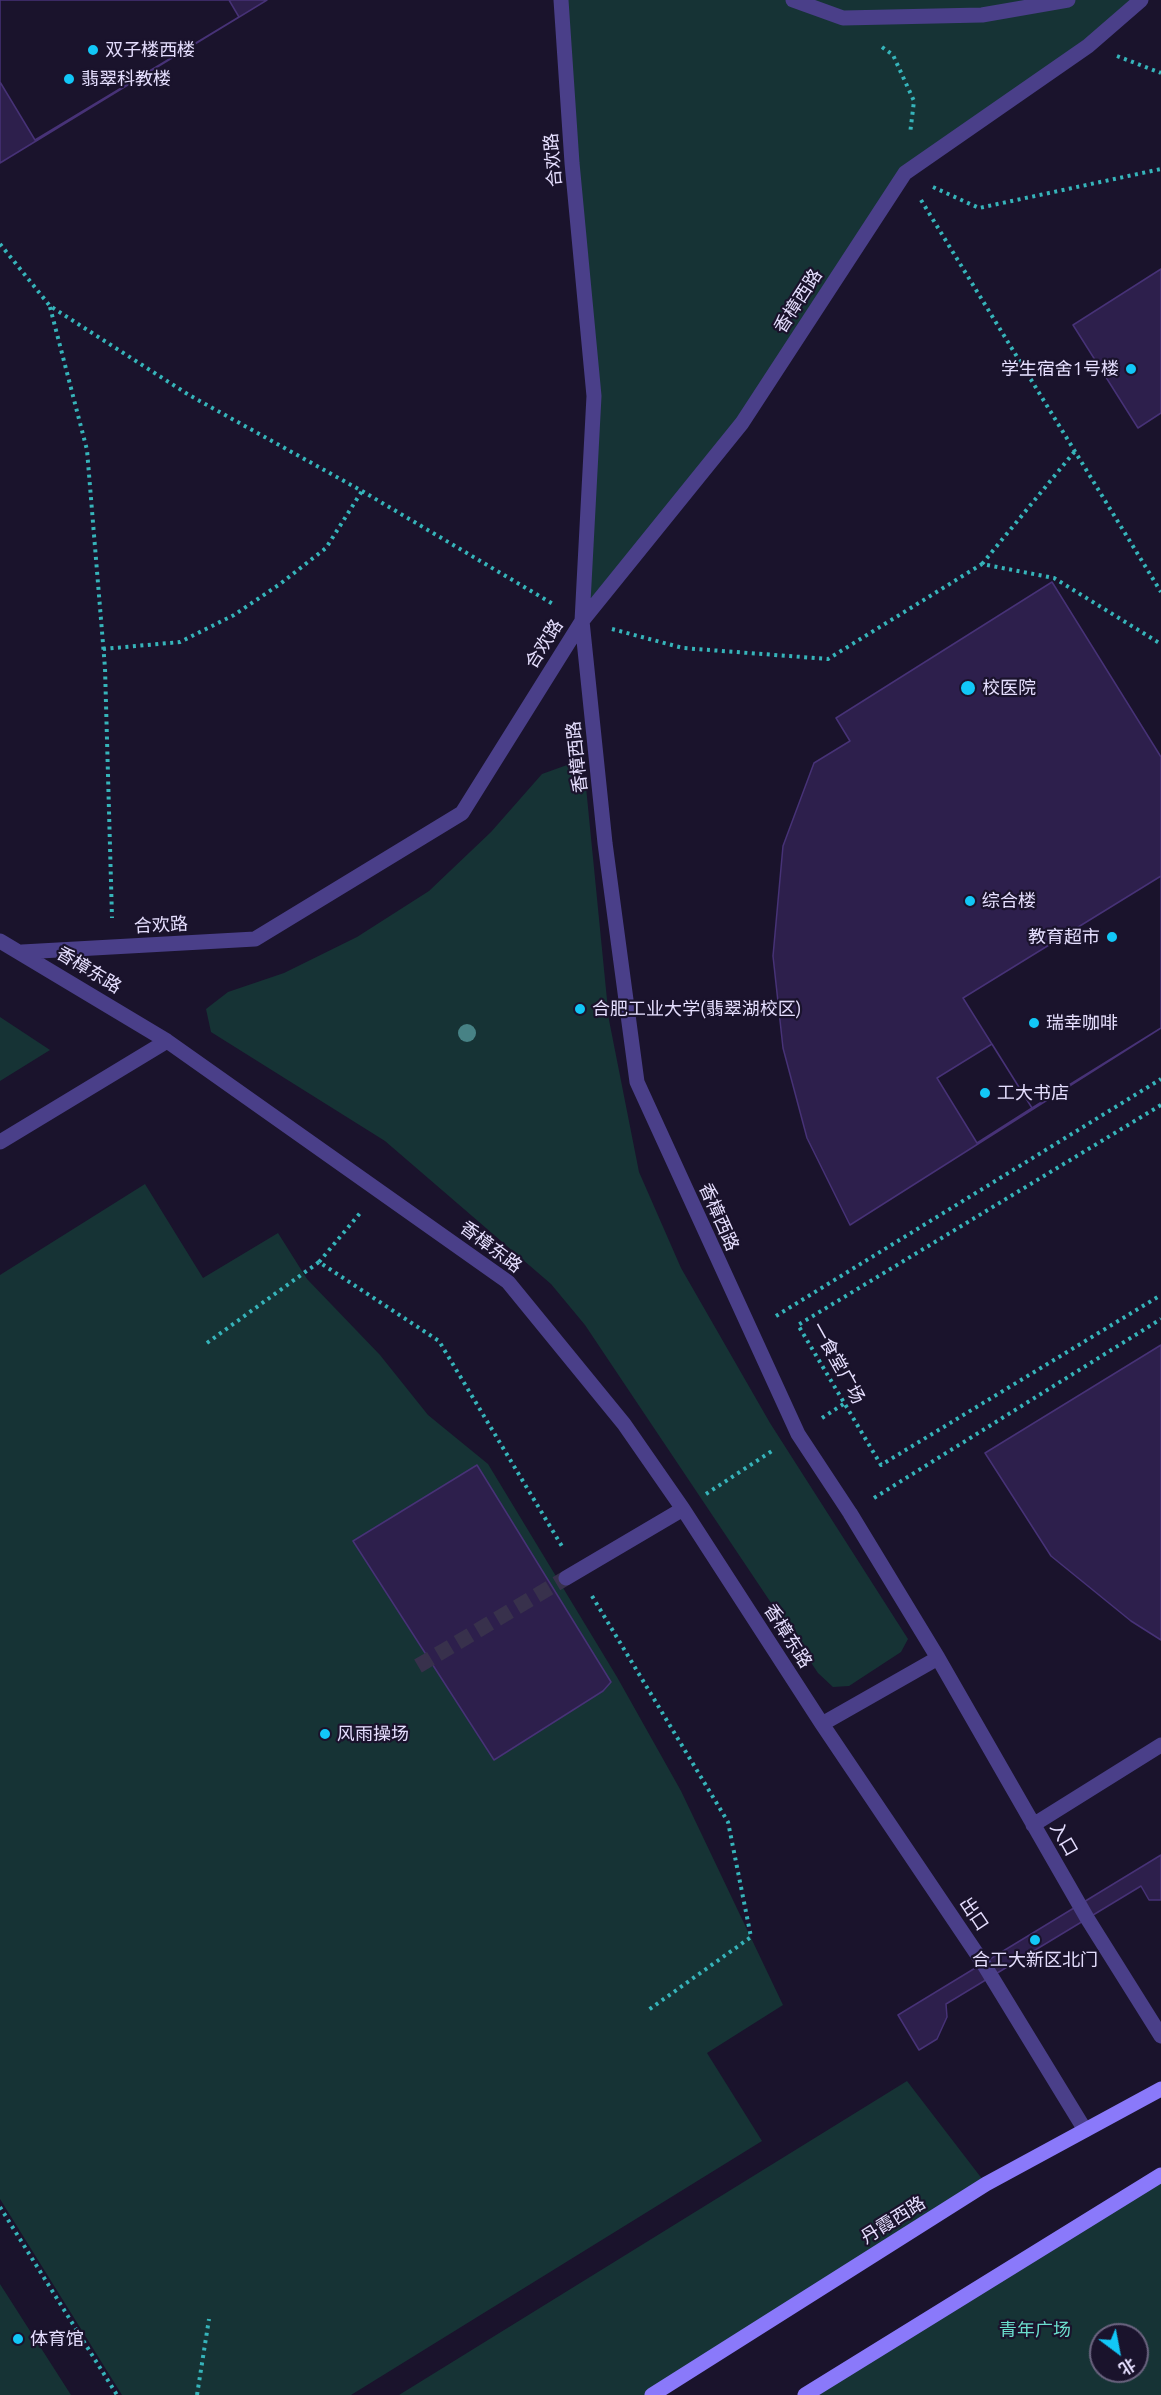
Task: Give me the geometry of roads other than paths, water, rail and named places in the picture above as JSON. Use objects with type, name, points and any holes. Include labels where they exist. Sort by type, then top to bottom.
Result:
[{"type":"main road","name":"丹霞西路","points":[[652,2395],[986,2184],[1161,2089]]},
{"type":"main road","points":[[805,2395],[1161,2175]]},
{"type":"street","name":"合欢路","points":[[21,952],[255,939],[462,813],[582,621],[594,396],[572,163],[561,0]]},
{"type":"street","points":[[793,0],[843,18],[982,15],[1068,0]]},
{"type":"street","name":"香樟西路","points":[[938,1658],[850,1513],[798,1434],[637,1082],[605,843],[582,621],[742,423],[905,173],[1088,46],[1141,0]]},
{"type":"street","name":"香樟东路","points":[[0,941],[167,1041],[508,1282],[624,1424],[683,1509],[822,1724]]},
{"type":"street","points":[[0,1143],[167,1041]]},
{"type":"street","points":[[566,1578],[683,1509]]},
{"type":"street","points":[[822,1724],[938,1658]]},
{"type":"street","name":"入口","points":[[938,1658],[1087,1918],[1161,2036]]},
{"type":"street","name":"出口","points":[[822,1724],[983,1963],[1085,2130]]},
{"type":"street","points":[[1033,1825],[1161,1745]]},
{"type":"tunnel","points":[[418,1666],[566,1578]]},
{"type":"place","name":"双子楼西楼","points":[[93,50]]},
{"type":"place","name":"翡翠科教楼","points":[[69,79]]},
{"type":"place","name":"学生宿舍1号楼","points":[[1131,369]]},
{"type":"place","name":"校医院","points":[[968,688]]},
{"type":"place","name":"综合楼","points":[[970,901]]},
{"type":"place","name":"教育超市","points":[[1112,937]]},
{"type":"place","name":"合肥工业大学(翡翠湖校区)","points":[[580,1009]]},
{"type":"place","name":"瑞幸咖啡","points":[[1034,1023]]},
{"type":"place","name":"工大书店","points":[[985,1093]]},
{"type":"place","name":"风雨操场","points":[[325,1734]]},
{"type":"place","name":"合工大新区北门","points":[[1035,1940]]},
{"type":"place","name":"体育馆","points":[[18,2339]]},
{"type":"park label","name":"青年广场","points":[[1035,2330]]}]
